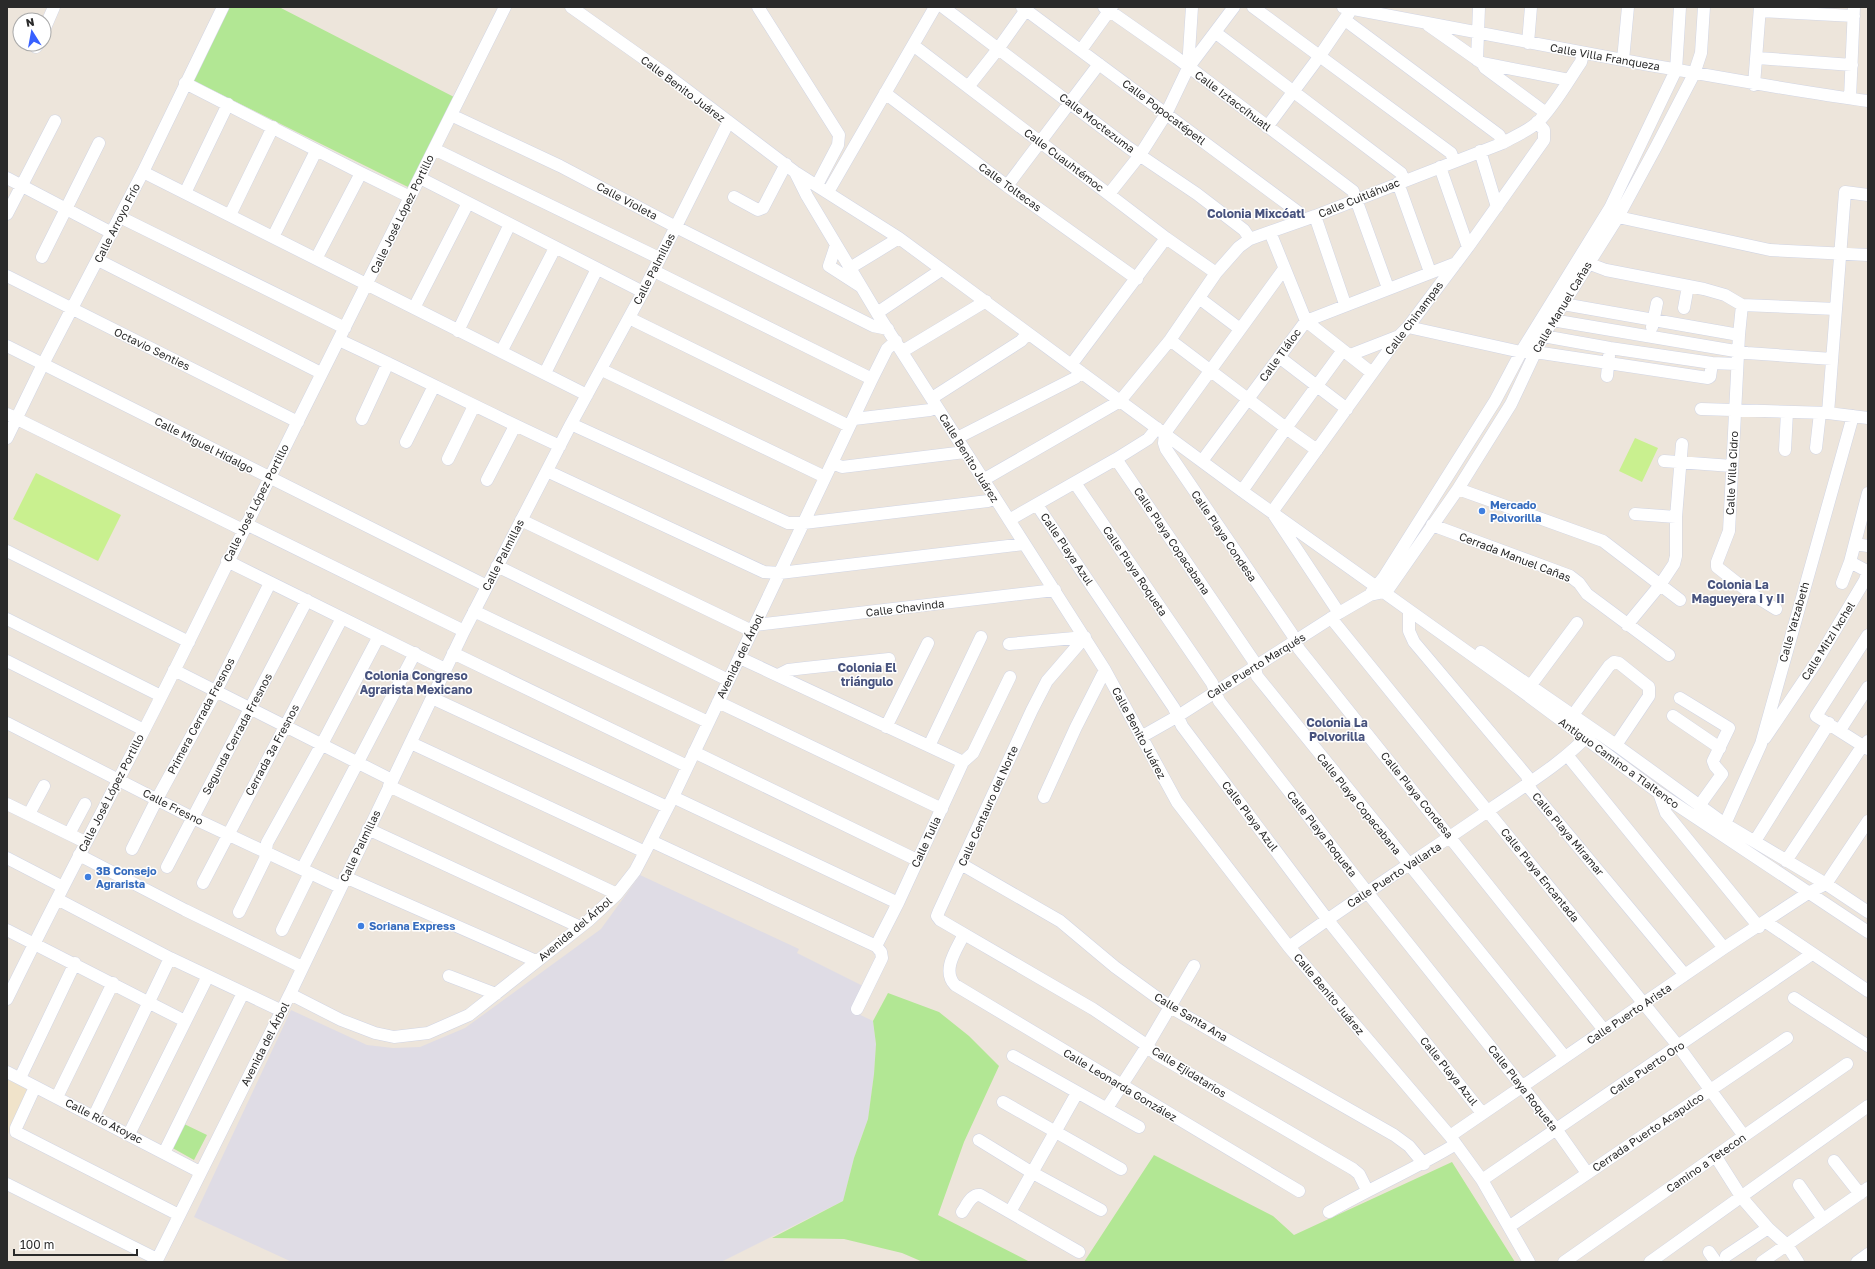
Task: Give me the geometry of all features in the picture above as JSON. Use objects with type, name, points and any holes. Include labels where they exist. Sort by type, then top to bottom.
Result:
[{"type":"street","name":"Calle Arroyo Frío","points":[[7,438],[12,416],[43,364],[112,233],[223,7]]},
{"type":"street","name":"Calle José López Portillo","points":[[7,998],[85,842],[189,642],[227,561],[367,286],[505,7]]},
{"type":"street","name":"Calle Benito Juárez","points":[[571,7],[667,75],[790,168],[899,238],[1242,491],[1380,589]]},
{"type":"street","points":[[758,7],[839,135],[838,145],[817,185]]},
{"type":"street","points":[[828,192],[935,7]]},
{"type":"street","name":"Calle Moctezuma","points":[[943,7],[1140,155],[1197,194],[1244,230],[1250,239]]},
{"type":"street","points":[[1188,68],[1192,7]]},
{"type":"street","points":[[1110,194],[1140,155],[1166,114],[1188,68],[1216,33],[1234,7]]},
{"type":"street","points":[[1253,7],[1451,153],[1454,161]]},
{"type":"street","points":[[1479,7],[1477,33],[1480,62]]},
{"type":"street","points":[[1528,43],[1531,7]]},
{"type":"street","points":[[1623,60],[1628,7]]},
{"type":"street","name":"Calle Manuel Cañas","points":[[1380,589],[1432,525],[1458,489],[1511,404],[1534,352],[1563,304],[1676,70],[1680,7]]},
{"type":"street","name":"Calle Manuel Cañas","points":[[1380,589],[1494,401],[1521,352],[1582,262],[1618,217],[1694,74],[1701,53],[1704,7]]},
{"type":"street","points":[[968,87],[998,49],[1025,8]]},
{"type":"street","name":"Calle Popocatépetl","points":[[1025,8],[1298,212],[1302,220]]},
{"type":"street","points":[[1081,50],[1108,8]]},
{"type":"street","name":"Calle Iztaccíhuatl","points":[[1108,8],[1353,191],[1388,288]]},
{"type":"street","points":[[1267,128],[1344,20],[1347,8]]},
{"type":"street","name":"Calle Villa Franqueza","points":[[1347,8],[1384,10],[1424,22],[1583,54],[1623,60],[1754,85],[1868,101]]},
{"type":"street","points":[[1754,85],[1758,58],[1760,9],[1854,12],[1850,98]]},
{"type":"street","points":[[1344,20],[1499,135],[1503,143]]},
{"type":"street","points":[[1424,22],[1480,62],[1541,118]]},
{"type":"street","points":[[1216,33],[1401,172],[1401,182],[1430,272]]},
{"type":"street","name":"Calle Cuauhtémoc","points":[[913,45],[1166,238],[1216,273]]},
{"type":"street","name":"Calle Cuitláhuac","points":[[1120,401],[1170,340],[1216,273],[1240,247],[1250,239],[1315,216],[1503,143],[1526,130],[1541,118],[1581,62],[1583,54]]},
{"type":"street","points":[[1758,58],[1852,65]]},
{"type":"street","points":[[1480,62],[1569,80]]},
{"type":"street","points":[[1007,186],[1099,64]]},
{"type":"street","points":[[186,83],[361,174],[410,197]]},
{"type":"street","name":"Calle Toltecas","points":[[885,93],[1007,186],[1137,279]]},
{"type":"street","points":[[186,193],[228,104]]},
{"type":"street","name":"Calle Violeta","points":[[452,115],[560,166],[676,227],[873,326],[888,329]]},
{"type":"street","name":"Calle Chinampas","points":[[1272,512],[1399,336],[1408,327],[1468,247],[1544,140],[1544,130],[1541,118]]},
{"type":"street","points":[[7,214],[21,184],[55,121]]},
{"type":"street","name":"Calle Palmillas","points":[[290,994],[390,783],[474,611],[571,424],[602,370],[654,271],[659,258],[728,122]]},
{"type":"street","points":[[230,215],[273,127]]},
{"type":"street","points":[[42,257],[99,143]]},
{"type":"street","points":[[434,149],[659,258]]},
{"type":"street","points":[[273,237],[316,151]]},
{"type":"street","points":[[1480,151],[1497,207]]},
{"type":"street","points":[[1440,167],[1468,247]]},
{"type":"street","points":[[734,198],[758,210],[761,210],[790,168]]},
{"type":"street","name":"Calle Benito Juárez","points":[[790,168],[877,313],[903,351],[965,452],[1085,637],[1105,670],[1177,802],[1289,947],[1453,1140],[1482,1180],[1510,1226],[1529,1262]]},
{"type":"street","points":[[143,172],[316,258],[367,286],[587,395]]},
{"type":"street","points":[[316,258],[361,174]]},
{"type":"street","points":[[7,178],[112,233]]},
{"type":"street","points":[[420,178],[643,292]]},
{"type":"street","points":[[1816,448],[1824,413],[1832,359],[1845,192],[1868,195]]},
{"type":"street","points":[[414,308],[468,203]]},
{"type":"street","points":[[1315,216],[1345,304]]},
{"type":"street","points":[[120,217],[345,328]]},
{"type":"street","points":[[1618,217],[1770,250],[1868,256]]},
{"type":"street","points":[[458,331],[510,224]]},
{"type":"street","points":[[1270,232],[1306,321],[1372,373]]},
{"type":"street","points":[[850,268],[899,238]]},
{"type":"street","points":[[957,438],[1075,378],[1076,368],[1166,238]]},
{"type":"street","points":[[836,245],[829,266],[863,288]]},
{"type":"street","points":[[501,352],[555,248]]},
{"type":"street","points":[[98,260],[322,373]]},
{"type":"street","points":[[1582,262],[1606,270],[1688,286],[1725,295],[1742,305],[1836,309]]},
{"type":"street","name":"Calle Tláloc","points":[[1202,461],[1306,321],[1345,304],[1456,263]]},
{"type":"street","points":[[545,373],[597,269]]},
{"type":"street","points":[[1009,520],[1116,459],[1161,431],[1210,369],[1284,269]]},
{"type":"street","points":[[877,313],[941,270]]},
{"type":"street","points":[[654,271],[872,379]]},
{"type":"street","name":"Octavio Senties","points":[[7,276],[298,422]]},
{"type":"street","points":[[1684,308],[1688,286]]},
{"type":"street","points":[[1199,298],[1240,329]]},
{"type":"street","points":[[903,351],[986,301]]},
{"type":"street","points":[[1651,336],[1657,303]]},
{"type":"street","points":[[1563,304],[1739,335]]},
{"type":"street","name":"Calle Villa Cidro","points":[[1742,305],[1737,364],[1729,532],[1717,562],[1717,567],[1750,593],[1776,609]]},
{"type":"street","points":[[1599,328],[1603,311]]},
{"type":"street","points":[[629,318],[851,422],[930,410],[935,402],[1021,341],[1028,334]]},
{"type":"street","points":[[1552,320],[1738,351],[1832,359]]},
{"type":"street","points":[[1408,327],[1521,352],[1534,352],[1608,364],[1633,373],[1682,382],[1710,377],[1712,363]]},
{"type":"street","points":[[1607,376],[1612,330]]},
{"type":"street","points":[[1682,382],[1686,359],[1704,330]]},
{"type":"street","points":[[1633,373],[1638,334]]},
{"type":"street","points":[[1242,491],[1316,386],[1347,352],[1399,336]]},
{"type":"street","points":[[1543,336],[1610,348],[1712,363],[1737,364]]},
{"type":"street","points":[[1658,377],[1664,339]]},
{"type":"street","points":[[339,340],[388,362],[514,426],[560,446]]},
{"type":"street","points":[[1170,340],[1317,450]]},
{"type":"street","name":"Avenida del Árbol","points":[[156,1260],[290,994],[341,1020],[375,1033],[394,1037],[428,1033],[469,1015],[604,908],[617,894],[645,852],[740,658],[872,379],[887,349],[896,341]]},
{"type":"street","name":"Calle Miguel Hidalgo","points":[[7,346],[487,586]]},
{"type":"street","points":[[1279,357],[1346,409]]},
{"type":"street","points":[[362,419],[388,362]]},
{"type":"street","points":[[602,370],[825,477]]},
{"type":"street","points":[[406,442],[434,386]]},
{"type":"street","points":[[983,480],[1120,401]]},
{"type":"street","points":[[448,459],[474,406]]},
{"type":"street","points":[[1701,409],[1824,413],[1868,418]]},
{"type":"street","points":[[1785,450],[1787,412]]},
{"type":"street","points":[[12,416],[464,631]]},
{"type":"street","name":"Calle Yatzabeth","points":[[1725,824],[1760,744],[1853,416]]},
{"type":"street","points":[[571,424],[788,523],[804,523],[995,498]]},
{"type":"street","points":[[487,480],[514,426]]},
{"type":"street","name":"Calle Playa Condesa","points":[[1161,431],[1164,443],[1171,458],[1292,634],[1295,642],[1604,1030]]},
{"type":"street","points":[[1627,625],[1660,585],[1674,564],[1676,556],[1676,517],[1682,444]]},
{"type":"street","points":[[832,463],[842,467],[965,452]]},
{"type":"street","name":"Calle Playa Copacabana","points":[[1116,459],[1253,660],[1257,676],[1408,865],[1565,1057]]},
{"type":"street","points":[[1664,461],[1680,464],[1732,466]]},
{"type":"street","points":[[547,471],[764,572],[780,573],[1024,544]]},
{"type":"street","name":"Calle Playa Roqueta","points":[[1075,483],[1212,683],[1214,693],[1219,701],[1367,892],[1556,1129],[1587,1173]]},
{"type":"street","points":[[1458,489],[1602,541],[1680,600]]},
{"type":"street","points":[[1842,583],[1866,513],[1868,493]]},
{"type":"street","name":"Calle Playa Azul","points":[[1037,505],[1174,708],[1182,726],[1327,919],[1482,1113]]},
{"type":"street","name":"Calle Playa Encantada","points":[[1272,512],[1335,615],[1488,811],[1679,1047],[1744,1136]]},
{"type":"street","points":[[1635,514],[1676,517]]},
{"type":"street","points":[[521,520],[754,628]]},
{"type":"street","name":"Cerrada Manuel Cañas","points":[[1432,525],[1570,576],[1579,583],[1587,594],[1627,625],[1670,655]]},
{"type":"street","points":[[1855,544],[1868,546]]},
{"type":"street","points":[[7,551],[189,642]]},
{"type":"street","points":[[227,561],[446,669]]},
{"type":"street","name":"Calle Mitzi Ixchel","points":[[1760,744],[1815,664],[1868,574],[1865,570],[1850,562]]},
{"type":"street","points":[[497,566],[728,680]]},
{"type":"street","name":"Primera Cerrada Fresnos","points":[[132,849],[157,799],[216,691],[270,583]]},
{"type":"street","points":[[1380,589],[1452,636]]},
{"type":"street","name":"Antiguo Camino a Tlaltenco","points":[[1380,589],[1409,611],[1452,636],[1589,734],[1659,793],[1868,932]]},
{"type":"street","name":"Calle Puerto Marqués","points":[[1141,737],[1178,716],[1335,615],[1380,589]]},
{"type":"street","name":"Calle Chavinda","points":[[754,628],[1055,590]]},
{"type":"street","name":"Segunda Cerrada Fresnos","points":[[167,867],[252,708],[307,600]]},
{"type":"street","points":[[474,611],[708,722]]},
{"type":"street","name":"Calle Playa Miramar","points":[[1409,611],[1409,631],[1414,642],[1527,776],[1531,790],[1685,975]]},
{"type":"street","name":"Cerrada 3ª Fresnos","points":[[204,883],[228,834],[342,618]]},
{"type":"street","points":[[7,619],[161,696]]},
{"type":"street","points":[[1531,685],[1577,623]]},
{"type":"street","points":[[1786,861],[1866,745],[1816,716],[1868,635]]},
{"type":"street","points":[[239,912],[265,859],[267,843],[322,744],[379,636]]},
{"type":"street","points":[[929,746],[981,637]]},
{"type":"street","points":[[1009,644],[1085,637]]},
{"type":"street","name":"Calle Centauro del Norte","points":[[964,934],[940,920],[937,916],[1032,710],[1047,681],[1085,637]]},
{"type":"street","points":[[886,727],[928,643]]},
{"type":"street","points":[[453,653],[687,766]]},
{"type":"street","points":[[282,930],[306,871],[357,762],[415,654]]},
{"type":"street","points":[[740,658],[963,762]]},
{"type":"street","points":[[778,675],[788,670],[889,659]]},
{"type":"street","points":[[7,661],[144,730]]},
{"type":"street","points":[[1573,715],[1609,666],[1614,662],[1619,663],[1649,687],[1650,691],[1649,696],[1616,745]]},
{"type":"street","points":[[174,670],[357,762],[390,783],[617,894]]},
{"type":"street","points":[[1044,797],[1076,727],[1105,670]]},
{"type":"street","name":"Calle Tulia","points":[[876,946],[898,903],[963,762],[973,753],[1010,677]]},
{"type":"street","points":[[1514,680],[1531,685],[1573,715],[1589,734],[1616,745],[1725,824],[1867,909]]},
{"type":"street","points":[[1840,730],[1868,687]]},
{"type":"street","points":[[432,698],[898,903]]},
{"type":"street","points":[[1680,698],[1728,726],[1729,731],[1713,761],[1715,766],[1722,774],[1699,806]]},
{"type":"street","points":[[718,702],[942,809]]},
{"type":"street","points":[[1673,716],[1720,748]]},
{"type":"street","name":"Calle Fresno","points":[[7,723],[193,818],[306,871],[343,882],[536,961]]},
{"type":"street","points":[[1754,840],[1829,723]]},
{"type":"street","name":"Calle Puerto Vallarta","points":[[1289,947],[1327,919],[1528,783],[1567,755],[1589,734]]},
{"type":"street","points":[[410,743],[645,852]]},
{"type":"street","points":[[694,752],[917,860]]},
{"type":"street","points":[[1567,755],[1724,948]]},
{"type":"street","points":[[29,814],[44,786]]},
{"type":"street","points":[[1659,793],[1666,813],[1762,924],[1812,954],[1868,991]]},
{"type":"street","points":[[7,804],[85,842]]},
{"type":"street","points":[[69,834],[85,804]]},
{"type":"street","points":[[1826,884],[1868,821]]},
{"type":"street","points":[[368,829],[580,927]]},
{"type":"street","points":[[650,841],[876,946],[881,952],[882,958],[857,1009]]},
{"type":"street","points":[[79,855],[185,910],[302,967]]},
{"type":"street","points":[[7,858],[63,886]]},
{"type":"street","name":"Calle Santa Ana","points":[[961,864],[1060,921],[1115,966],[1170,1007],[1394,1135],[1409,1146],[1424,1164]]},
{"type":"street","name":"Calle Puerto Arista","points":[[1453,1140],[1482,1113],[1521,1086],[1645,1004],[1724,948],[1808,893],[1826,884]]},
{"type":"street","points":[[57,899],[170,958],[282,1011]]},
{"type":"street","points":[[7,930],[75,963],[185,1021]]},
{"type":"street","name":"Calle Leonarda González","points":[[964,934],[950,964],[948,972],[949,979],[954,985],[1299,1191]]},
{"type":"street","name":"Calle Ejidatarios","points":[[964,934],[1093,1010],[1147,1046],[1156,1054],[1353,1169],[1358,1174],[1367,1190]]},
{"type":"street","name":"Calle Puerto Oro","points":[[1482,1180],[1679,1047],[1812,954]]},
{"type":"street","points":[[94,1116],[170,958]]},
{"type":"street","points":[[20,1078],[75,963]]},
{"type":"street","points":[[1107,1108],[1147,1046],[1194,966]]},
{"type":"street","points":[[129,1134],[208,976]]},
{"type":"street","points":[[449,976],[496,994]]},
{"type":"street","points":[[57,1097],[112,983]]},
{"type":"street","points":[[164,1153],[243,993]]},
{"type":"street","points":[[1794,998],[1868,1046]]},
{"type":"street","name":"Cerrada Puerto Acapulco","points":[[1510,1226],[1787,1038]]},
{"type":"street","points":[[1013,1056],[1076,1093],[1107,1108],[1139,1127]]},
{"type":"street","name":"Camino a Tetecon","points":[[1564,1262],[1847,1064]]},
{"type":"street","name":"Calle Río Atoyac","points":[[7,1072],[200,1172]]},
{"type":"street","points":[[35,1087],[16,1128],[16,1132],[179,1215]]},
{"type":"street","points":[[1010,1212],[1076,1093]]},
{"type":"street","points":[[1003,1102],[1121,1169]]},
{"type":"street","points":[[1650,1262],[1742,1198],[1868,1106]]},
{"type":"street","points":[[980,1140],[1031,1172],[1101,1210]]},
{"type":"street","points":[[1329,1212],[1367,1190],[1424,1164],[1453,1140]]},
{"type":"street","points":[[1716,1157],[1742,1198],[1768,1228],[1787,1245],[1798,1262]]},
{"type":"street","points":[[1762,1262],[1864,1191],[1834,1161]]},
{"type":"street","points":[[7,1184],[156,1260]]},
{"type":"street","points":[[1799,1185],[1822,1219]]},
{"type":"street","points":[[962,1212],[972,1197],[976,1194],[980,1195],[1079,1252]]},
{"type":"street","points":[[1708,1252],[1721,1259],[1768,1228]]},
{"type":"street","points":[[1857,1262],[1868,1254]]},
{"type":"shaded area","points":[[640,875],[799,949],[797,953],[863,986],[852,1011],[873,1021],[876,1044],[874,1074],[868,1119],[854,1158],[843,1201],[721,1262],[292,1262],[194,1217],[291,1010],[367,1045],[393,1048],[420,1047],[465,1028],[601,929]]},
{"type":"shaded area","points":[[7,1079],[30,1091],[7,1136]]},
{"type":"green space","points":[[230,7],[279,7],[454,97],[412,189],[192,80]]},
{"type":"green space","points":[[1635,438],[1658,448],[1642,482],[1619,471]]},
{"type":"green space","points":[[36,473],[121,515],[98,561],[13,519]]},
{"type":"green space","points":[[888,993],[939,1012],[969,1036],[999,1066],[964,1142],[938,1215],[1030,1262],[923,1262],[902,1253],[844,1239],[772,1238],[843,1201],[854,1158],[868,1119],[876,1044],[873,1021]]},
{"type":"green space","points":[[180,1122],[207,1135],[194,1160],[169,1146]]},
{"type":"green space","points":[[1154,1155],[1273,1216],[1294,1235],[1452,1162],[1515,1262],[1084,1262]]},
{"type":"place","name":"Mercado Polvorilla","points":[[1482,511]]},
{"type":"place","name":"3B Consejo Agrarista","points":[[88,877]]},
{"type":"place","name":"Soriana Express","points":[[361,926]]},
{"type":"district","name":"Colonia Mixcóatl","points":[[1256,214]]},
{"type":"district","name":"Colonia La Magueyera I y II","points":[[1738,592]]},
{"type":"district","name":"Colonia El triángulo","points":[[867,675]]},
{"type":"district","name":"Colonia Congreso Agrarista Mexicano","points":[[416,683]]},
{"type":"district","name":"Colonia La Polvorilla","points":[[1337,730]]}]
